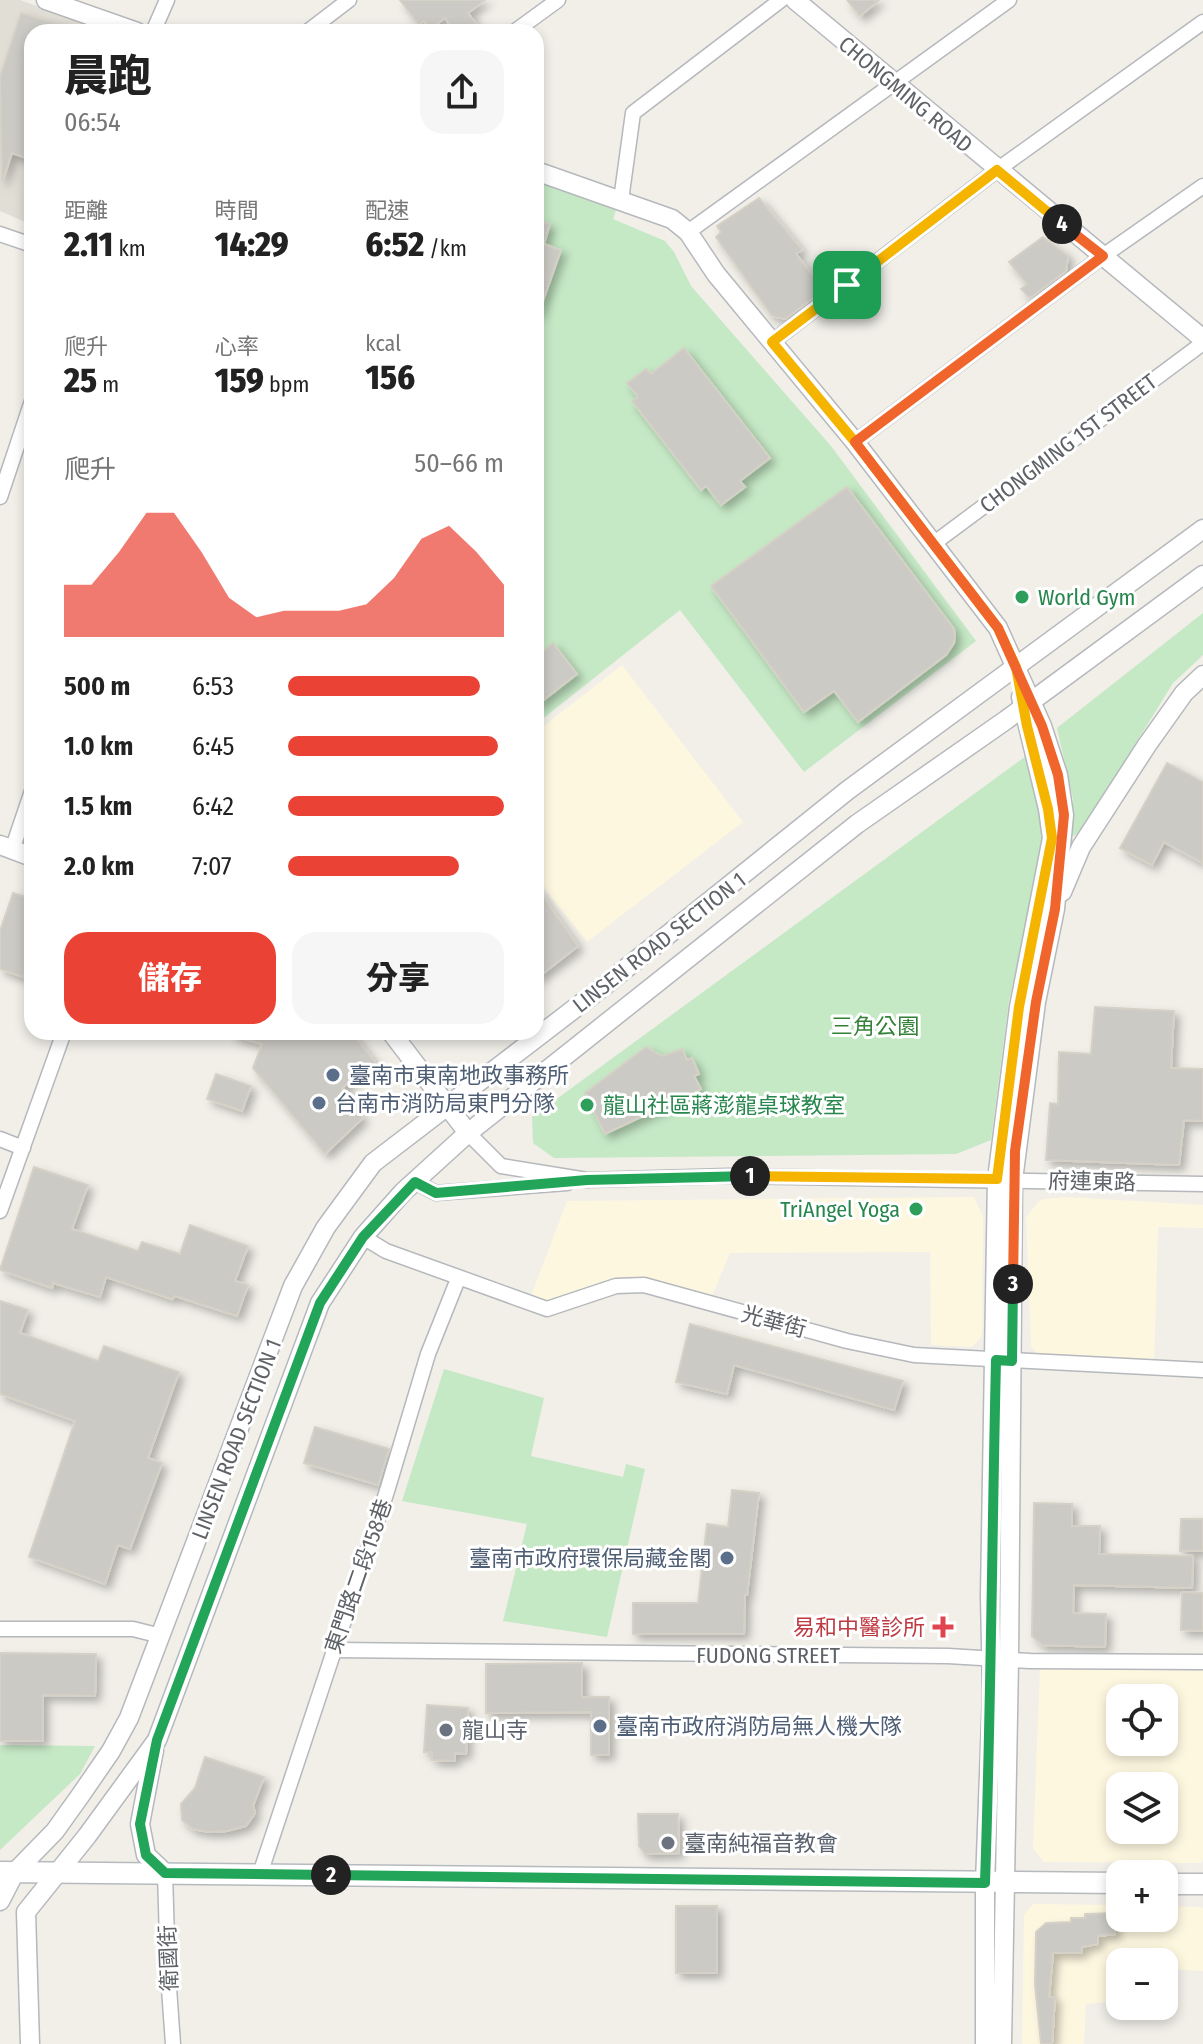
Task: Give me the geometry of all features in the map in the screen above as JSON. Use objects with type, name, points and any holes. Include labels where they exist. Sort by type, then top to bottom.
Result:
[{"type":"main road","points":[[8,1872],[1106,1883]]},
{"type":"main road","points":[[1178,1884],[1203,1884]]},
{"type":"street","points":[[46,0],[114,24]]},
{"type":"street","points":[[156,24],[167,0]]},
{"type":"street","points":[[318,24],[349,0]]},
{"type":"street","points":[[525,24],[558,0]]},
{"type":"street","points":[[621,200],[633,113],[781,0]]},
{"type":"street","name":"CHONGMING ROAD","points":[[795,0],[1203,341]]},
{"type":"street","points":[[688,232],[1009,0]]},
{"type":"street","points":[[772,342],[997,170],[1203,22]]},
{"type":"street","points":[[544,174],[672,219],[688,232],[716,274],[855,442],[998,628],[1016,667],[1027,704],[1052,838],[1019,1007],[1005,1179],[1004,1361],[990,1596],[1000,1660],[995,1883],[985,2044]]},
{"type":"street","points":[[855,442],[1103,256],[1203,186]]},
{"type":"street","points":[[0,234],[24,242]]},
{"type":"street","name":"CHONGMING 1ST STREET","points":[[933,544],[1203,341]]},
{"type":"street","points":[[0,497],[24,425]]},
{"type":"street","name":"LINSEN ROAD SECTION 1","points":[[544,1032],[848,790],[1203,529]]},
{"type":"street","name":"LINSEN ROAD SECTION 1","points":[[30,2044],[26,1912],[157,1740],[320,1303],[363,1237],[415,1182],[468,1133],[857,824],[1203,575]]},
{"type":"street","points":[[1055,909],[1081,847],[1147,745],[1184,693],[1203,675]]},
{"type":"street","points":[[1005,1179],[1055,909],[1064,815],[1054,760],[1027,704]]},
{"type":"street","points":[[6,848],[24,809]]},
{"type":"street","points":[[0,1211],[61,1040]]},
{"type":"street","points":[[397,1040],[468,1133]]},
{"type":"street","name":"LINSEN ROAD SECTION 1","points":[[0,1901],[8,1872],[55,1831],[111,1751],[129,1718],[293,1286],[326,1227],[373,1163],[534,1040]]},
{"type":"street","name":"府連東路","points":[[468,1133],[501,1166],[587,1180],[728,1176],[1203,1184]]},
{"type":"street","points":[[0,1139],[23,1148]]},
{"type":"street","points":[[415,1182],[436,1193],[587,1180]]},
{"type":"street","name":"光華街","points":[[363,1237],[386,1251],[547,1309],[616,1286],[644,1285],[860,1344],[914,1355],[1203,1370]]},
{"type":"street","name":"東門路二段158巷","points":[[260,1874],[387,1491],[428,1354],[458,1279]]},
{"type":"street","points":[[0,1629],[133,1629],[161,1636]]},
{"type":"street","name":"FUDONG STREET","points":[[333,1650],[948,1656],[1000,1660],[1203,1662]]},
{"type":"street","points":[[157,1740],[140,1824],[146,1855],[165,1873]]},
{"type":"street","name":"衛國街","points":[[165,1873],[173,2044]]},
{"type":"street","points":[[995,1883],[1002,2044]]},
{"type":"shaded area","points":[[0,0],[20,0],[87,24],[24,24],[24,222],[0,211]]},
{"type":"shaded area","points":[[622,665],[743,822],[587,942],[544,888],[544,726]]},
{"type":"shaded area","points":[[974,1197],[983,1217],[982,1336],[972,1347],[931,1345],[930,1252],[730,1253],[711,1298],[622,1278],[547,1302],[531,1296],[567,1201]]},
{"type":"shaded area","points":[[1065,1197],[1203,1205],[1203,1228],[1158,1227],[1154,1363],[1042,1359],[1031,1346],[1026,1217],[1040,1200]]},
{"type":"shaded area","points":[[1040,1668],[1203,1671],[1201,1863],[1178,1863],[1178,1860],[1044,1862],[1033,1849]]},
{"type":"shaded area","points":[[1033,1904],[1106,1905],[1106,1932],[1178,1932],[1178,1906],[1201,1907],[1203,1971],[1178,1970],[1178,1948],[1106,1948],[1106,2002],[1086,2004],[1084,2044],[1022,2044],[1024,1915]]},
{"type":"green space","points":[[544,184],[617,207],[613,219],[665,241],[691,286],[831,446],[976,641],[804,772],[680,610],[544,718]]},
{"type":"green space","points":[[1203,613],[1203,655],[1173,683],[1081,832],[1071,837],[1073,799],[1057,728]]},
{"type":"green space","name":"三角公園","points":[[1026,756],[1040,794],[1047,837],[1009,1000],[991,1140],[956,1154],[554,1158],[533,1143],[532,1117]]},
{"type":"green space","points":[[444,1369],[544,1398],[531,1456],[623,1477],[626,1464],[645,1469],[607,1637],[503,1621],[527,1524],[402,1501]]},
{"type":"green space","points":[[0,1745],[95,1746],[80,1774],[0,1850]]},
{"type":"building","points":[[400,0],[485,0],[468,13],[476,24],[449,24],[445,18],[437,24],[426,24],[424,21],[418,24]]},
{"type":"building","points":[[847,0],[879,0],[860,16]]},
{"type":"building","points":[[21,13],[57,24],[24,24],[24,157],[12,153],[2,182],[0,77]]},
{"type":"building","points":[[759,198],[802,250],[796,254],[824,290],[785,319],[772,316],[716,237],[721,232],[717,226]]},
{"type":"building","points":[[544,222],[550,224],[544,244]]},
{"type":"building","points":[[1043,237],[1068,256],[1066,271],[1030,298],[1021,289],[1027,284],[1009,262]]},
{"type":"building","points":[[544,244],[561,250],[544,298]]},
{"type":"building","points":[[684,348],[770,458],[740,481],[745,487],[721,505],[706,486],[701,490],[632,401],[638,397],[627,383],[646,369],[651,374]]},
{"type":"building","points":[[847,487],[954,629],[955,636],[946,655],[858,722],[834,691],[804,712],[711,586]]},
{"type":"building","points":[[553,643],[577,674],[544,700],[544,650]]},
{"type":"building","points":[[1167,763],[1203,782],[1203,863],[1164,842],[1152,865],[1120,848]]},
{"type":"building","points":[[13,893],[24,896],[23,977],[0,969],[0,931]]},
{"type":"building","points":[[544,898],[578,946],[544,973]]},
{"type":"building","points":[[1095,1007],[1174,1011],[1171,1068],[1203,1069],[1203,1121],[1184,1120],[1179,1165],[1046,1160],[1050,1103],[1058,1104],[1059,1052],[1091,1054]]},
{"type":"building","points":[[249,1040],[357,1040],[375,1062],[342,1088],[358,1100],[353,1106],[363,1118],[325,1154],[253,1068],[262,1044]]},
{"type":"building","points":[[646,1047],[662,1056],[682,1049],[687,1060],[692,1058],[699,1074],[694,1076],[701,1089],[605,1134],[585,1093]]},
{"type":"building","points":[[216,1074],[251,1086],[242,1111],[207,1099]]},
{"type":"building","points":[[34,1167],[88,1185],[72,1229],[138,1251],[142,1242],[180,1254],[190,1225],[248,1246],[235,1281],[248,1285],[237,1316],[106,1277],[100,1297],[53,1283],[52,1288],[0,1270]]},
{"type":"building","points":[[0,1301],[28,1310],[20,1333],[98,1361],[104,1346],[179,1372],[148,1458],[162,1463],[130,1549],[118,1545],[105,1584],[29,1557],[75,1421],[0,1394]]},
{"type":"building","points":[[690,1324],[903,1381],[894,1410],[734,1365],[727,1394],[676,1382]]},
{"type":"building","points":[[315,1427],[389,1449],[378,1485],[304,1463]]},
{"type":"building","points":[[732,1490],[759,1493],[745,1595],[744,1634],[633,1634],[633,1603],[698,1603],[707,1524],[728,1527]]},
{"type":"building","points":[[1034,1503],[1072,1504],[1072,1526],[1100,1526],[1099,1554],[1193,1556],[1192,1588],[1074,1585],[1073,1613],[1106,1614],[1105,1647],[1042,1645],[1032,1636]]},
{"type":"building","points":[[1181,1519],[1203,1519],[1203,1551],[1180,1551]]},
{"type":"building","points":[[1182,1592],[1203,1593],[1203,1631],[1181,1630]]},
{"type":"building","points":[[0,1653],[96,1654],[95,1696],[43,1695],[43,1741],[0,1741]]},
{"type":"building","points":[[582,1663],[582,1697],[609,1697],[609,1755],[591,1755],[591,1712],[486,1713],[486,1664]]},
{"type":"building","name":"龍山寺","points":[[427,1705],[468,1708],[466,1754],[455,1753],[455,1761],[432,1760],[432,1752],[424,1752]]},
{"type":"building","points":[[205,1757],[264,1777],[253,1806],[255,1813],[246,1826],[209,1832],[193,1829],[182,1820],[181,1804],[195,1788]]},
{"type":"building","points":[[638,1814],[678,1814],[679,1853],[645,1854],[639,1846]]},
{"type":"building","points":[[676,1906],[717,1906],[717,1973],[676,1973]]},
{"type":"building","points":[[1106,1913],[1106,1932],[1115,1934],[1098,1936],[1098,1944],[1082,1947],[1082,1953],[1053,1953],[1049,1997],[1055,1997],[1052,2044],[1041,2044],[1035,1985],[1036,1932],[1046,1923],[1071,1922],[1071,1918],[1085,1918],[1085,1914]]},
{"type":"place","name":"World Gym","points":[[1022,597]]},
{"type":"place","name":"臺南市東南地政事務所","points":[[333,1075]]},
{"type":"place","name":"台南市消防局東門分隊","points":[[319,1103]]},
{"type":"place","name":"龍山社區蔣澎龍桌球教室","points":[[587,1105]]},
{"type":"place","name":"TriAngel Yoga","points":[[916,1209]]},
{"type":"place","name":"臺南市政府環保局藏金閣","points":[[727,1558]]},
{"type":"place","name":"易和中醫診所","points":[[943,1627]]},
{"type":"place","name":"臺南市政府消防局無人機大隊","points":[[600,1726]]},
{"type":"place","name":"龍山寺","points":[[446,1730]]},
{"type":"place","name":"臺南純福音教會","points":[[668,1843]]},
{"type":"route","points":[[847,285],[772,342],[855,442],[998,628],[1016,667],[1048,809],[1052,838],[1050,856],[1019,1007],[997,1179],[728,1176],[587,1180],[436,1193],[415,1182],[403,1192],[363,1237],[320,1303],[157,1740],[140,1824],[146,1855],[165,1873],[985,1883],[992,1693],[990,1596],[996,1360],[1012,1361],[1015,1151],[1036,1002],[1055,909],[1064,815],[1050,746],[1042,726],[1016,667],[998,628],[933,544],[855,442],[1103,256],[997,170],[847,285]]}]
